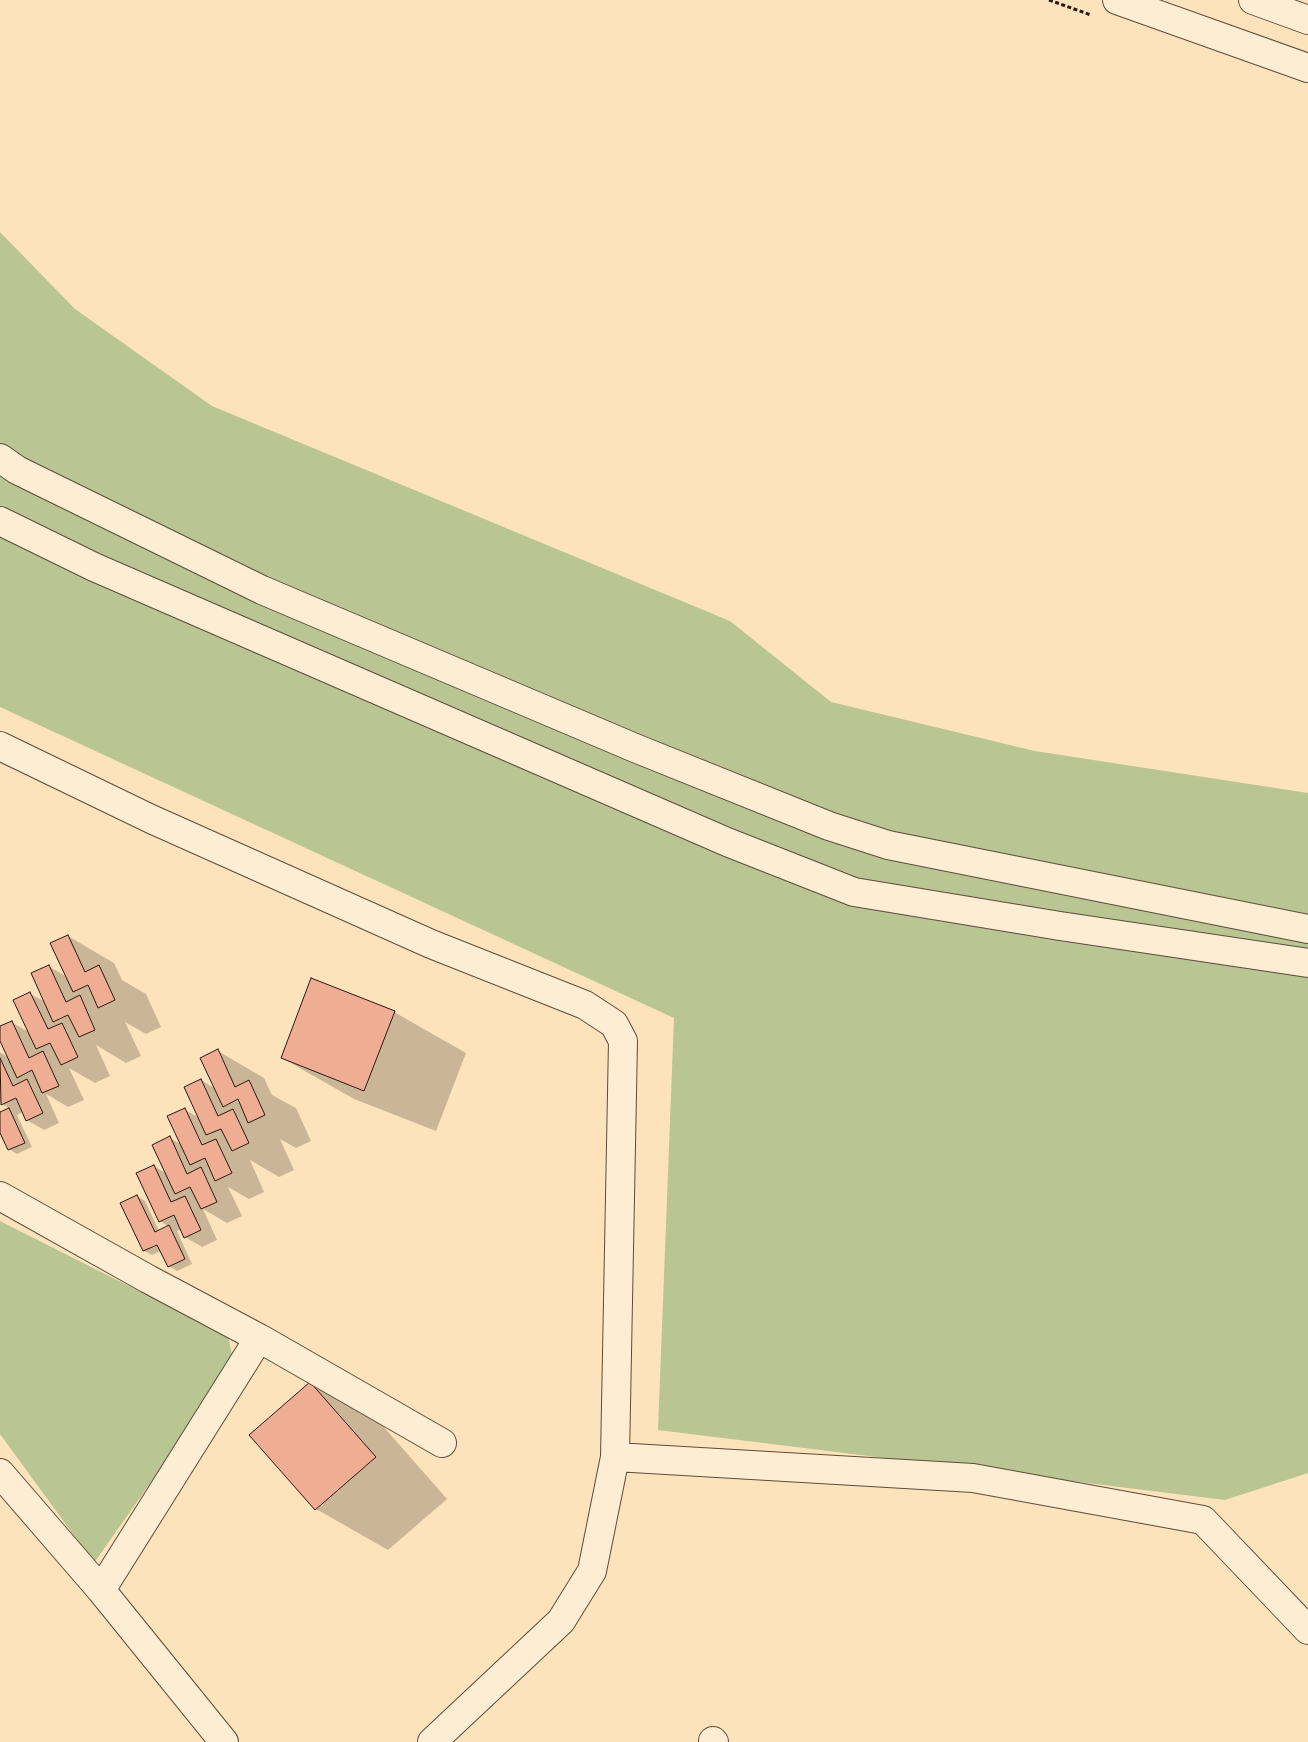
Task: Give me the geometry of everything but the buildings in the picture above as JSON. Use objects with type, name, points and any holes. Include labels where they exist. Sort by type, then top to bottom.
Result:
[{"type":"street","points":[[1117,0],[1308,68]]},
{"type":"street","points":[[1254,0],[1308,20]]},
{"type":"street","points":[[0,458],[17,470],[262,590],[636,748],[829,826],[888,845],[1308,929]]},
{"type":"street","points":[[0,521],[94,567],[691,827],[854,892],[1060,926],[1308,963]]},
{"type":"street","points":[[0,746],[151,819],[431,944],[585,1005],[614,1024],[623,1041],[614,1457],[592,1571],[561,1621],[432,1742]]},
{"type":"street","points":[[0,1196],[148,1279],[259,1338],[442,1443]]},
{"type":"street","points":[[101,1590],[259,1338]]},
{"type":"street","points":[[614,1457],[973,1478],[1203,1520],[1308,1630]]},
{"type":"street","points":[[0,1473],[101,1590],[224,1742]]},
{"type":"path","points":[[1049,0],[1082,12]]},
{"type":"green space","points":[[0,232],[75,309],[212,406],[730,621],[831,702],[1035,751],[1308,793],[1308,1473],[1225,1500],[658,1430],[674,1018],[0,707]]},
{"type":"green space","points":[[0,1221],[228,1336],[234,1364],[94,1563],[0,1434]]}]
